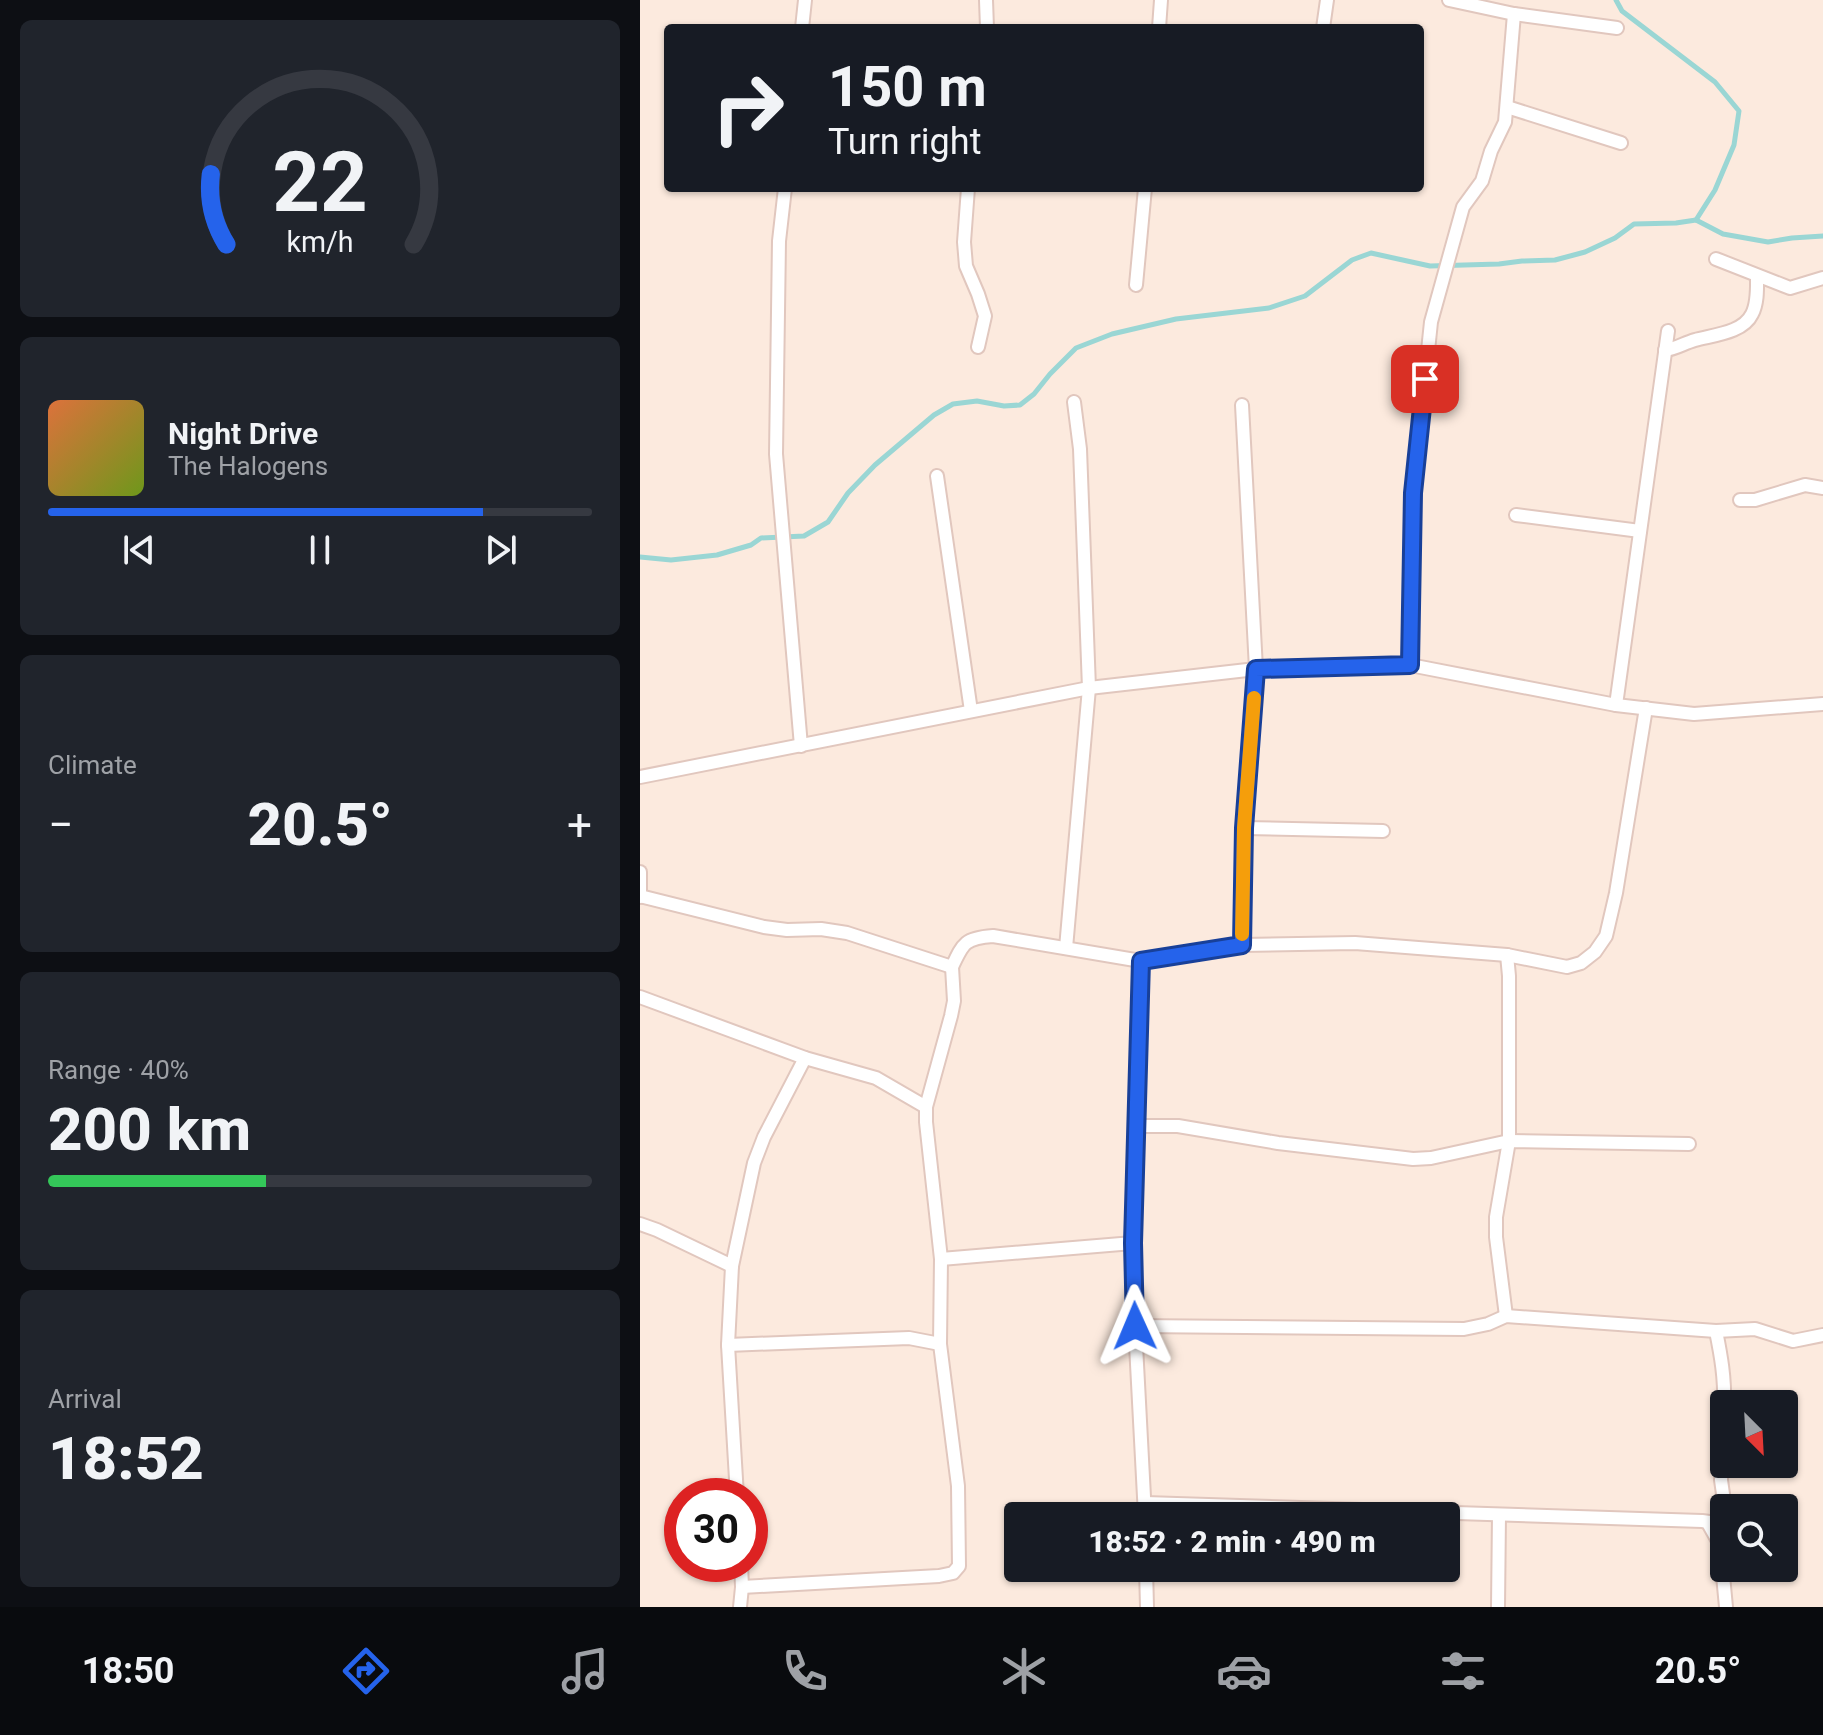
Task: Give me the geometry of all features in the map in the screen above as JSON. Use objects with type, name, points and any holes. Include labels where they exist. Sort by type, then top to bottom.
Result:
[{"type":"street","points":[[802,24],[805,0]]},
{"type":"street","points":[[986,0],[987,24]]},
{"type":"street","points":[[1159,24],[1161,0]]},
{"type":"street","points":[[1324,24],[1327,0]]},
{"type":"street","points":[[1449,0],[1514,14],[1617,28]]},
{"type":"street","points":[[1410,665],[1413,493],[1431,322],[1459,217],[1482,181],[1491,151],[1505,122],[1514,14]]},
{"type":"street","points":[[1507,107],[1621,143]]},
{"type":"street","points":[[785,192],[779,241],[776,454],[801,746]]},
{"type":"street","points":[[968,192],[964,242],[966,266],[985,316],[978,347]]},
{"type":"street","points":[[1136,285],[1145,192]]},
{"type":"street","points":[[1716,259],[1790,288],[1823,278]]},
{"type":"street","points":[[1665,350],[1739,328],[1752,315],[1757,276]]},
{"type":"street","points":[[1616,705],[1668,331]]},
{"type":"street","points":[[1066,948],[1089,688],[1080,449],[1074,402]]},
{"type":"street","points":[[1242,405],[1256,669],[1244,828],[1242,945]]},
{"type":"street","points":[[937,476],[971,711]]},
{"type":"street","points":[[1740,500],[1755,500],[1805,485],[1823,488]]},
{"type":"street","points":[[1516,515],[1640,531]]},
{"type":"street","points":[[640,777],[1089,688],[1256,669],[1410,665],[1616,705],[1694,714],[1823,704]]},
{"type":"street","points":[[742,1587],[939,1576],[953,1573],[959,1566],[958,1486],[940,1344],[941,1259],[926,1107],[954,1001],[952,967],[961,948],[974,937],[993,936],[1141,961],[1242,945],[1355,943],[1507,955],[1567,967],[1581,963],[1595,952],[1606,936],[1616,893],[1646,708]]},
{"type":"street","points":[[1244,828],[1383,831]]},
{"type":"street","points":[[640,872],[640,897],[764,927],[847,933],[952,967]]},
{"type":"street","points":[[1506,1316],[1496,1217],[1509,1141],[1507,955]]},
{"type":"street","points":[[1141,961],[1133,1243],[1145,1502]]},
{"type":"street","points":[[640,997],[805,1058],[876,1078],[926,1107]]},
{"type":"street","points":[[736,1478],[728,1345],[732,1266],[754,1163],[805,1058]]},
{"type":"street","points":[[1138,1126],[1178,1126],[1278,1143],[1413,1159],[1509,1141],[1689,1144]]},
{"type":"street","points":[[640,1224],[732,1266]]},
{"type":"street","points":[[941,1259],[1133,1243]]},
{"type":"street","points":[[1135,1326],[1464,1329],[1506,1316],[1716,1331],[1755,1329],[1793,1341],[1823,1335]]},
{"type":"street","points":[[1716,1331],[1723,1359],[1725,1390]]},
{"type":"street","points":[[728,1345],[909,1338],[940,1344]]},
{"type":"street","points":[[1460,1514],[1708,1523],[1722,1548],[1726,1607]]},
{"type":"street","points":[[1498,1607],[1499,1515]]},
{"type":"street","points":[[740,1607],[742,1582]]},
{"type":"street","points":[[1146,1582],[1147,1607]]},
{"type":"waterway","points":[[1616,0],[1622,11],[1715,82],[1739,111],[1734,145],[1715,190],[1696,220]]},
{"type":"waterway","points":[[640,557],[671,560],[717,555],[751,545],[761,538],[804,536],[828,522],[848,493],[875,465],[934,415],[953,404],[977,401],[1004,406],[1020,405],[1076,348],[1112,334],[1176,319],[1269,308],[1305,296],[1352,260],[1371,253],[1430,266],[1555,260],[1585,252],[1615,238],[1634,224],[1696,220],[1723,234],[1768,242],[1823,236]]},
{"type":"slow traffic","points":[[1242,934],[1244,828],[1254,698]]},
{"type":"route","points":[[1135,1326],[1133,1243],[1141,961],[1242,945],[1244,828],[1256,669],[1410,665],[1413,493],[1425,379]]}]
